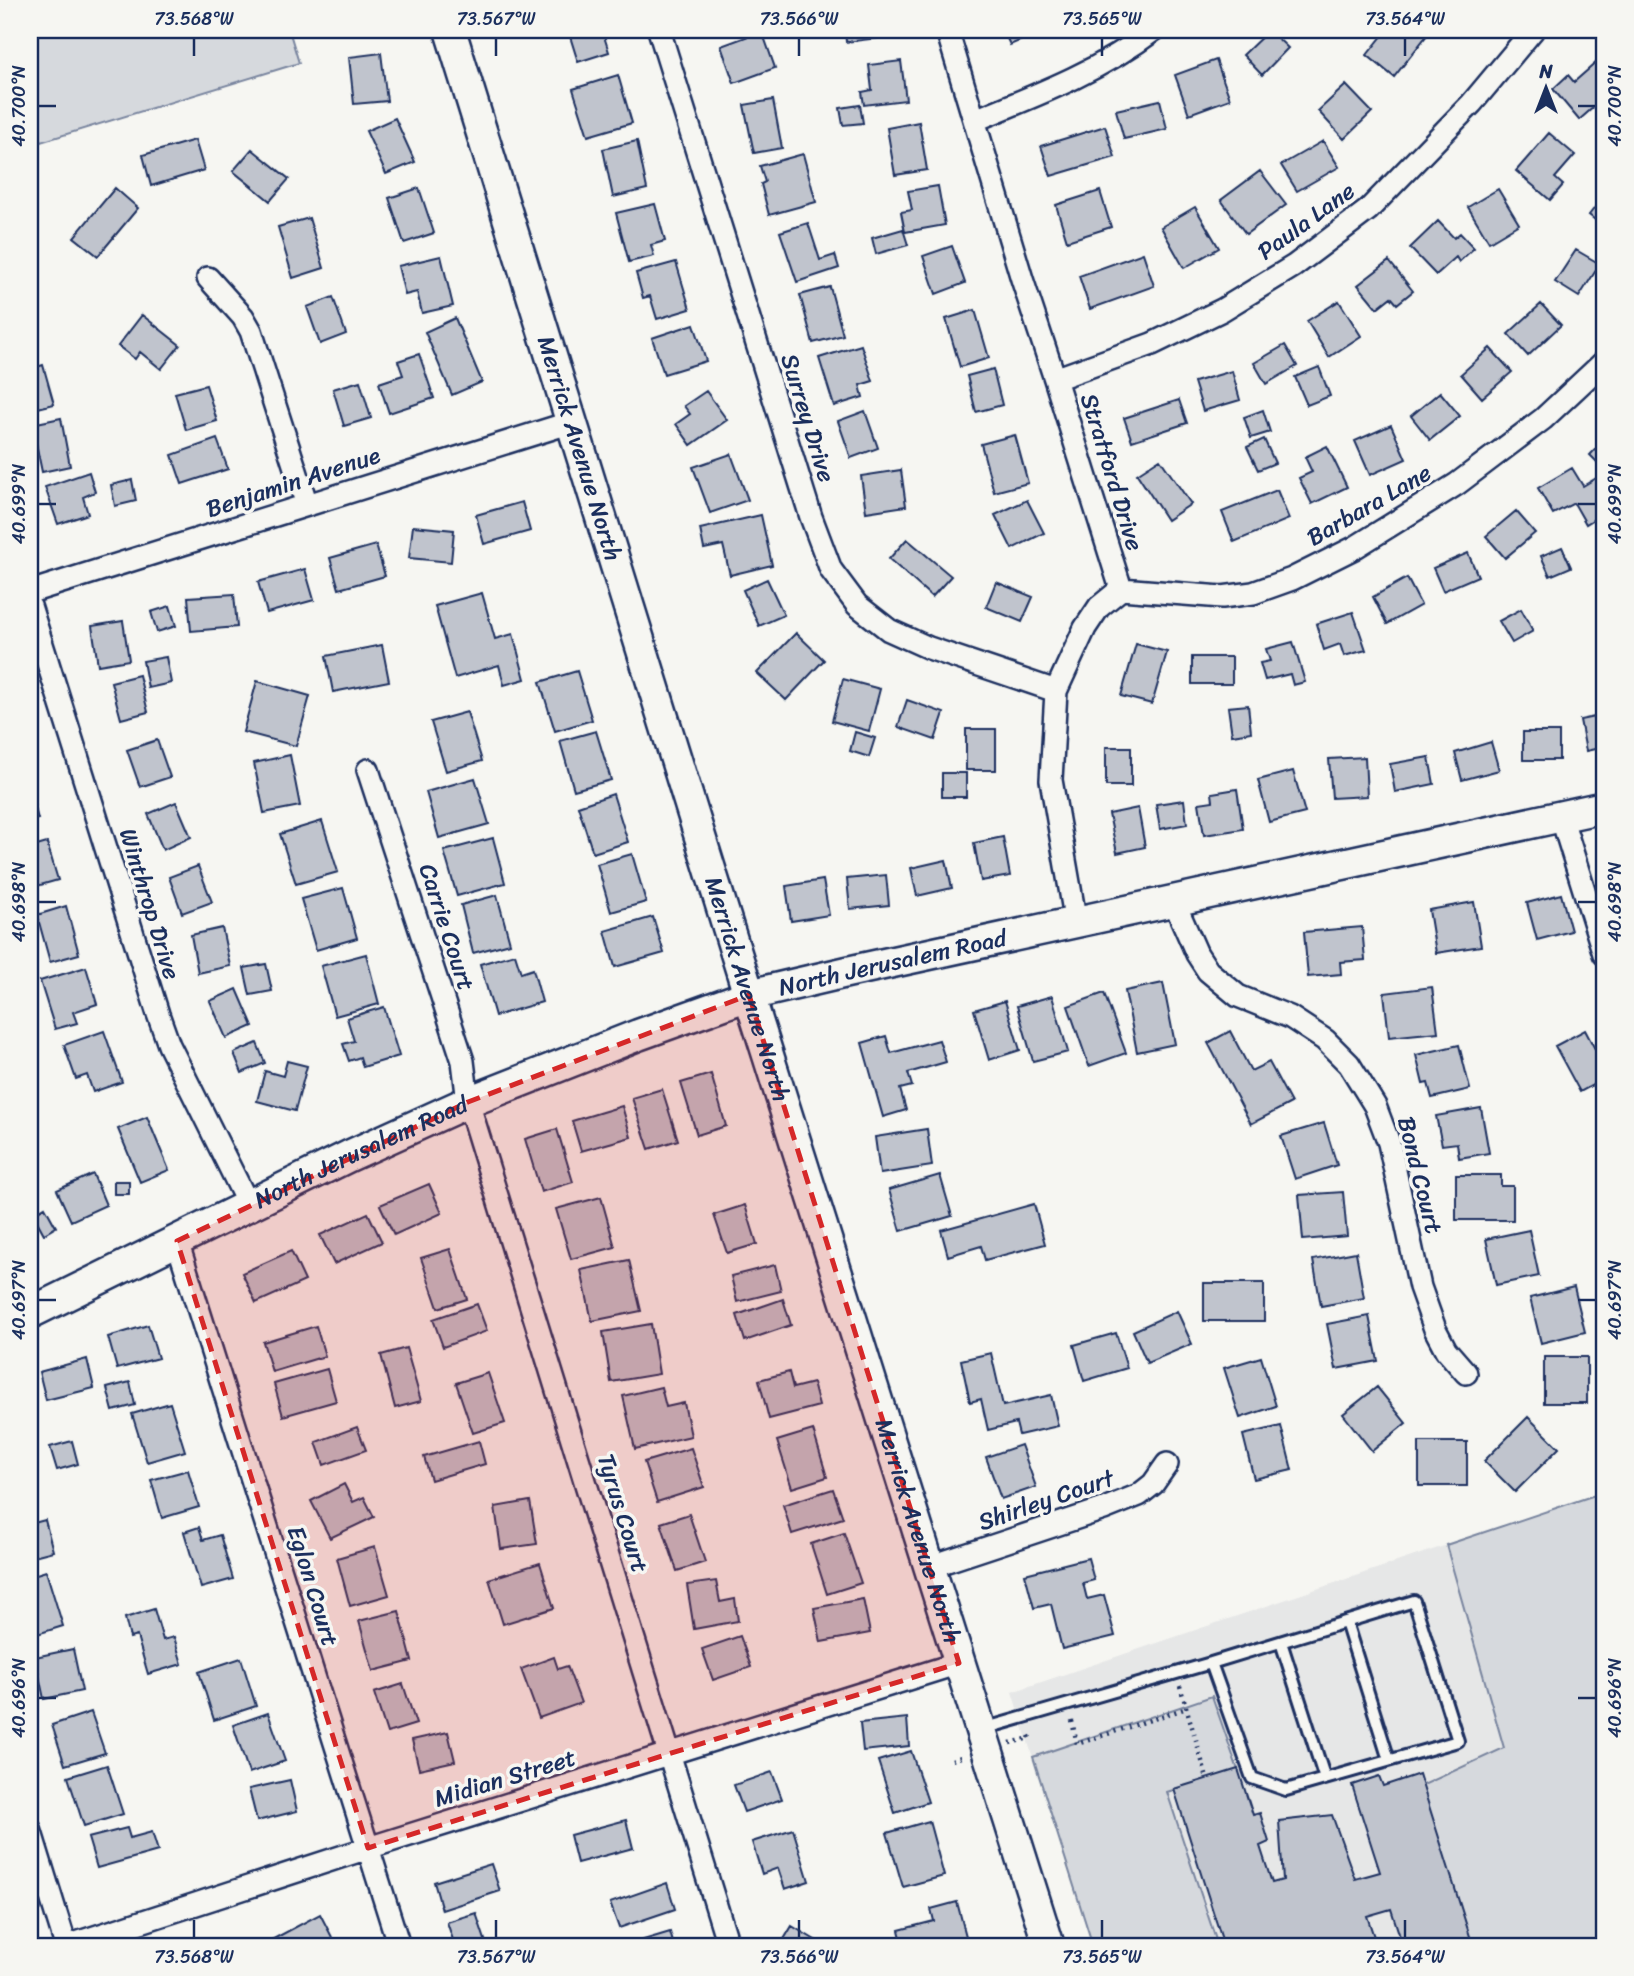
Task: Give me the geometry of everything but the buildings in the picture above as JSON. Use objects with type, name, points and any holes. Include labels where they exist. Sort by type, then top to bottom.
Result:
[{"type":"main road","name":"Merrick Avenue North","points":[[450,30],[749,995],[1049,1946]]},
{"type":"main road","name":"North Jerusalem Road","points":[[30,1313],[468,1102],[625,1039],[749,995],[1604,807]]},
{"type":"street","name":"Surrey Drive","points":[[659,30],[811,517],[831,570],[857,605],[889,630],[929,648],[1056,691]]},
{"type":"street","name":"Stratford Drive","points":[[947,30],[1022,279],[1121,589],[1099,607],[1084,628],[1056,691],[1051,780],[1076,923]]},
{"type":"street","points":[[975,120],[1057,87],[1109,59],[1154,30]]},
{"type":"street","name":"Paula Lane","points":[[1055,379],[1152,344],[1222,310],[1294,266],[1368,210],[1472,103],[1533,30]]},
{"type":"street","points":[[208,278],[243,317],[251,331],[306,505]]},
{"type":"street","name":"Barbara Lane","points":[[1121,589],[1222,597],[1253,593],[1292,579],[1354,548],[1457,484],[1543,419],[1604,362]]},
{"type":"street","name":"Benjamin Avenue","points":[[30,592],[572,422]]},
{"type":"street","name":"Winthrop Drive","points":[[30,606],[169,1045],[249,1206]]},
{"type":"street","name":"Carrie Court","points":[[368,770],[463,1061],[468,1102]]},
{"type":"street","points":[[1561,816],[1604,954]]},
{"type":"street","name":"Bond Court","points":[[1174,902],[1197,954],[1208,971],[1238,996],[1290,1017],[1325,1040],[1349,1064],[1375,1105],[1389,1143],[1420,1287],[1435,1329],[1446,1350],[1466,1373]]},
{"type":"street","name":"Tyrus Court","points":[[468,1102],[727,1941]]},
{"type":"street","name":"Eglon Court","points":[[177,1241],[399,1946]]},
{"type":"street","name":"Shirley Court","points":[[929,1567],[1139,1495],[1153,1484],[1167,1464]]},
{"type":"street","name":"Midian Street","points":[[61,1942],[368,1849],[960,1663]]},
{"type":"street","points":[[30,1829],[61,1942]]},
{"type":"lane","points":[[984,1740],[1211,1663],[1414,1601],[1458,1741],[1286,1790],[1252,1778],[1211,1663]]},
{"type":"lane","points":[[1346,1622],[1390,1760]]},
{"type":"lane","points":[[1281,1642],[1325,1779]]},
{"type":"path","points":[[1180,1685],[1208,1778]]},
{"type":"path","points":[[1061,1724],[1072,1721],[1077,1744],[1186,1708]]},
{"type":"path","points":[[952,1760],[984,1740],[1030,1738],[1028,1734],[1039,1731]]},
{"type":"highlighted area","points":[[749,995],[959,1663],[368,1848],[177,1241],[468,1102]]},
{"type":"shaded area","points":[[30,30],[289,30],[299,63],[31,145]]},
{"type":"shaded area","points":[[1604,1492],[1604,1946],[1093,1946],[1012,1692]]},
{"type":"shaded area","points":[[1604,1492],[1604,1946],[1472,1946],[1421,1786],[1504,1748],[1446,1545]]},
{"type":"shaded area","points":[[1212,1696],[1238,1770],[1167,1792],[1218,1946],[1093,1946],[1033,1757]]}]
